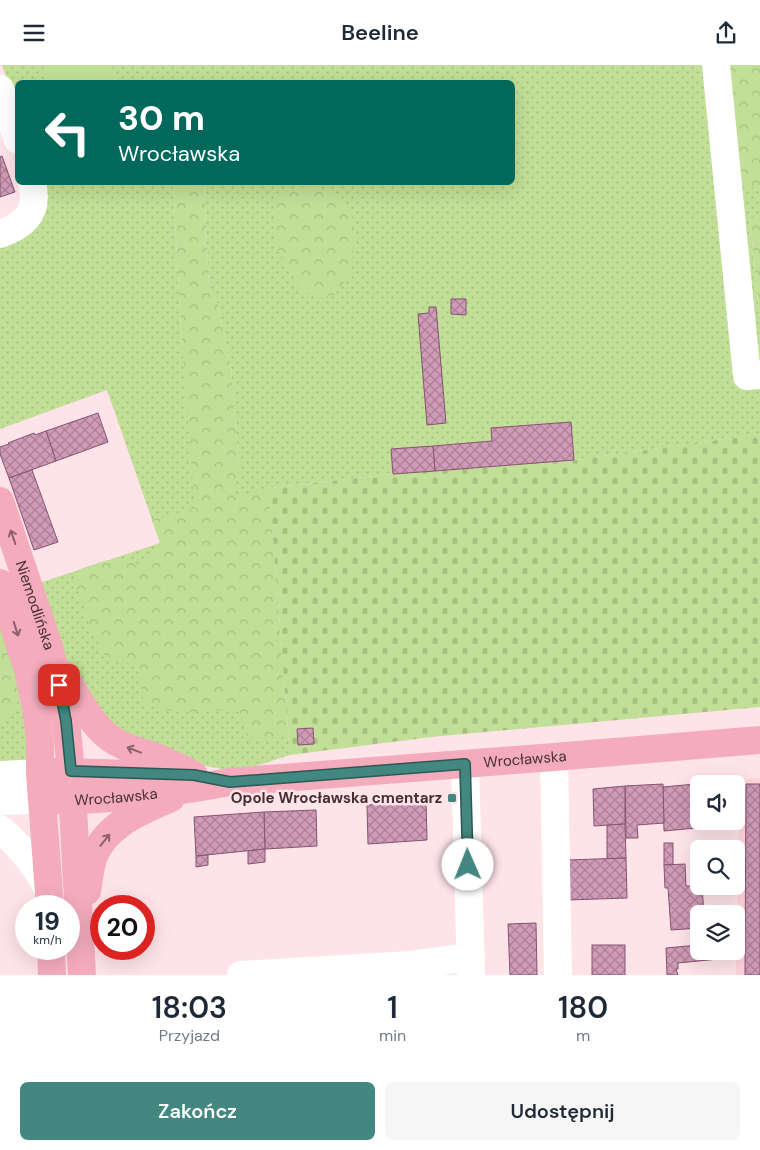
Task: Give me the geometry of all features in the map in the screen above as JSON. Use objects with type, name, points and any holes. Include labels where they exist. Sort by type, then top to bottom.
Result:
[{"type":"main road","name":"Niemodlińska","points":[[0,501],[50,650],[66,721],[71,771],[78,895]]},
{"type":"main road","name":"Niemodlińska","points":[[0,583],[28,670],[39,731],[40,773],[50,895]]},
{"type":"main road","points":[[50,650],[84,710],[107,736],[136,751],[157,757],[191,783],[118,825],[102,842],[94,855],[90,869],[80,937],[82,975]]},
{"type":"main road","name":"Wrocławska","points":[[42,800],[72,801],[191,783],[230,782],[760,740]]},
{"type":"main road","name":"Wrocławska","points":[[40,773],[71,771],[191,783]]},
{"type":"main road","points":[[51,960],[52,975]]},
{"type":"street","points":[[716,65],[747,376],[760,375]]},
{"type":"street","points":[[0,89],[15,132]]},
{"type":"street","points":[[0,234],[12,230],[28,216],[33,208],[32,185]]},
{"type":"street","points":[[554,757],[558,975]]},
{"type":"street","points":[[241,975],[410,970],[471,966],[465,764]]},
{"type":"street","name":"Wrocławska","points":[[0,775],[40,773]]},
{"type":"street","name":"Wrocławska","points":[[0,801],[42,800]]},
{"type":"street","points":[[0,829],[26,853],[40,873],[48,895]]},
{"type":"shaded area","points":[[760,778],[760,975],[736,975],[736,960],[745,960],[745,905],[737,905],[738,895],[745,895],[745,840],[739,840],[739,830],[745,830],[745,780]]},
{"type":"green space","points":[[2,65],[760,65],[760,217],[750,219],[760,323],[760,434],[574,460],[571,422],[492,428],[492,441],[391,449],[393,474],[269,488],[290,755],[238,772],[157,757],[90,718],[30,586],[160,543],[107,390],[0,429],[0,246],[42,185],[173,185],[182,348],[239,467],[231,367],[218,304],[209,287],[204,185],[515,185],[515,80],[15,80],[15,102]]},
{"type":"green space","points":[[43,65],[109,65],[114,80],[49,80]]},
{"type":"green space","points":[[730,65],[760,65],[760,189],[748,186],[738,178],[727,75]]},
{"type":"green space","points":[[173,185],[204,185],[209,287],[218,304],[231,367],[239,467],[233,497],[269,488],[288,736],[269,739],[248,738],[239,709],[189,712],[162,710],[151,706],[145,701],[142,694],[141,673],[137,663],[121,663],[107,659],[95,637],[74,580],[78,570],[109,560],[124,560],[139,566],[146,563],[160,543],[152,520],[195,508],[182,348]]},
{"type":"green space","points":[[308,186],[331,190],[344,202],[354,221],[352,270],[339,290],[330,299],[315,297],[301,290],[277,248],[274,219],[276,203],[287,192]]},
{"type":"green space","points":[[760,217],[760,323],[750,218]]},
{"type":"green space","points":[[760,434],[760,707],[431,737],[290,755],[269,488],[393,474],[574,460]]},
{"type":"green space","points":[[0,583],[40,773],[0,775]]},
{"type":"green space","points":[[0,625],[8,643],[20,695],[15,708],[5,718],[0,718]]},
{"type":"building","points":[[2,156],[15,192],[0,197],[0,157]]},
{"type":"building","points":[[451,299],[466,299],[466,315],[451,314]]},
{"type":"building","points":[[429,307],[436,307],[446,423],[427,425],[418,314],[429,313]]},
{"type":"building","points":[[98,413],[108,442],[56,461],[46,431]]},
{"type":"building","points":[[571,422],[574,460],[435,471],[433,446],[492,441],[491,428]]},
{"type":"building","points":[[46,431],[56,461],[9,478],[0,454],[0,447],[34,433],[35,435]]},
{"type":"building","points":[[433,446],[435,471],[393,474],[391,449]]},
{"type":"building","points":[[32,470],[58,542],[34,550],[9,478]]},
{"type":"building","points":[[313,728],[314,744],[298,745],[297,729]]},
{"type":"building","points":[[663,784],[664,823],[637,825],[638,838],[626,838],[625,786]]},
{"type":"building","points":[[690,784],[690,829],[664,831],[663,787]]},
{"type":"building","points":[[746,784],[760,784],[760,975],[745,975]]},
{"type":"building","points":[[625,786],[625,824],[594,826],[593,789]]},
{"type":"building","points":[[426,802],[427,840],[368,844],[367,805]]},
{"type":"building","points":[[316,810],[317,846],[265,849],[264,812]]},
{"type":"building","points":[[264,812],[265,849],[196,856],[194,817]]},
{"type":"building","points":[[625,824],[626,858],[607,859],[607,825]]},
{"type":"building","points":[[664,843],[673,843],[673,865],[664,865]]},
{"type":"building","points":[[265,849],[265,862],[248,864],[248,851]]},
{"type":"building","points":[[208,855],[208,865],[196,867],[196,856]]},
{"type":"building","points":[[626,858],[627,898],[567,900],[567,860]]},
{"type":"building","points":[[685,864],[686,886],[690,886],[690,895],[703,895],[703,905],[690,905],[690,929],[671,930],[668,888],[665,888],[664,865]]},
{"type":"building","points":[[536,923],[537,975],[510,975],[508,924]]},
{"type":"building","points":[[592,945],[625,945],[625,975],[592,975]]},
{"type":"building","points":[[690,946],[690,960],[709,960],[678,963],[678,969],[676,969],[678,975],[667,975],[666,948]]},
{"type":"place","name":"Opole Wrocławska cmentarz","points":[[452,798]]},
{"type":"route","points":[[59,685],[66,721],[71,771],[194,775],[230,782],[465,764],[468,865]]}]
